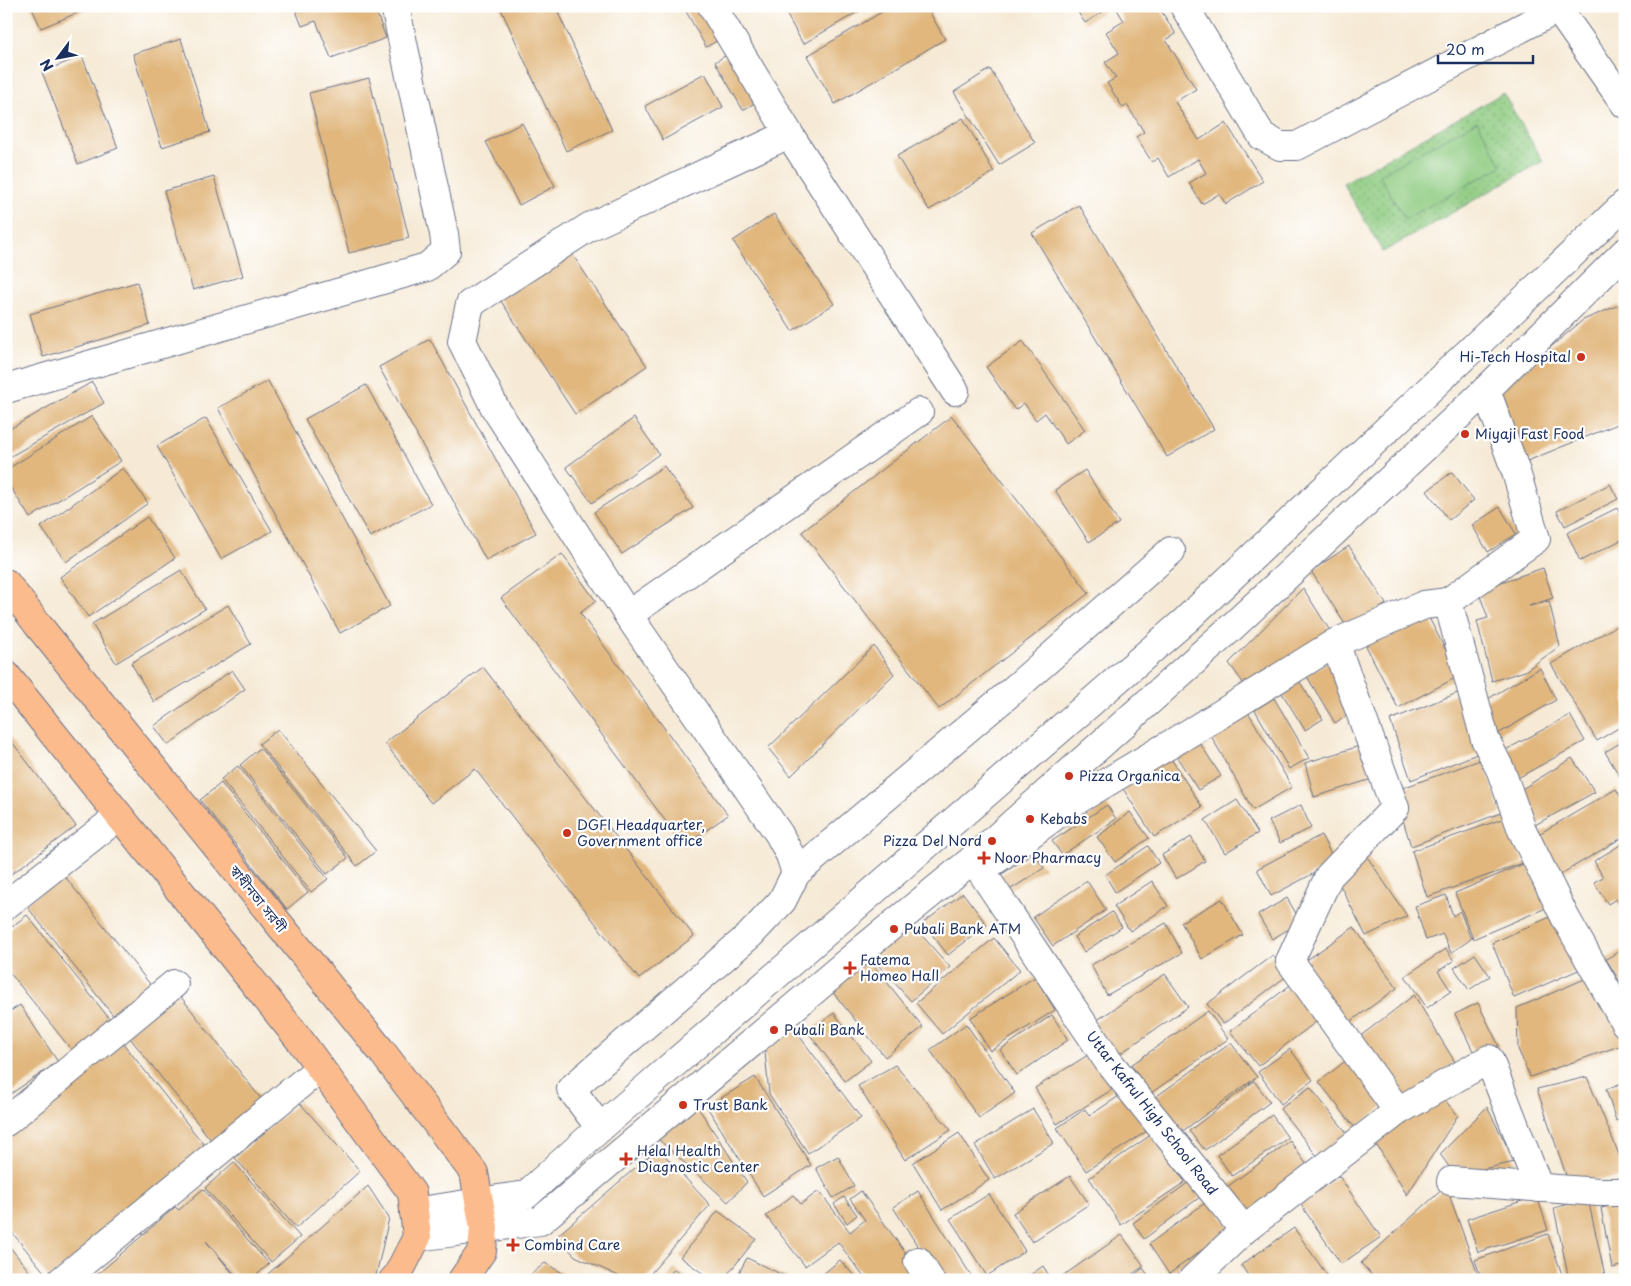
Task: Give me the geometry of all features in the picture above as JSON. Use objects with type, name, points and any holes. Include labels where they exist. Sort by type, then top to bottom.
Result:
[{"type":"main road","name":"স্বাধীনতা সরণী","points":[[6,583],[382,1053],[474,1173],[484,1228],[482,1251],[462,1280]]},
{"type":"main road","points":[[6,675],[320,1068],[414,1214],[394,1280]]},
{"type":"street","points":[[6,389],[427,267],[446,251],[444,234],[395,6]]},
{"type":"street","points":[[712,6],[789,134],[955,391]]},
{"type":"street","points":[[1184,6],[1262,136],[1280,146],[1297,146],[1559,7],[1625,104]]},
{"type":"street","points":[[789,134],[589,227],[470,304],[462,341],[496,408],[628,614],[779,834],[790,855],[796,873]]},
{"type":"street","points":[[414,1214],[526,1194],[1186,620],[1625,204]]},
{"type":"street","points":[[977,865],[1486,390],[1625,252]]},
{"type":"street","points":[[414,1214],[484,1228],[540,1221],[863,949],[977,865],[1074,802],[1219,715],[1335,642],[1424,605],[1448,602],[1536,539],[1516,472],[1486,390]]},
{"type":"street","points":[[628,614],[919,412]]},
{"type":"street","points":[[600,1128],[571,1089],[750,935],[782,901],[796,873],[1012,691],[1171,551]]},
{"type":"street","points":[[1448,602],[1485,740],[1501,771],[1522,830],[1565,917],[1625,1023]]},
{"type":"street","points":[[1335,642],[1395,808],[1329,876],[1290,961],[1398,1112]]},
{"type":"street","points":[[6,905],[119,816]]},
{"type":"street","name":"Uttar Kafrul High School Road","points":[[977,865],[1108,1061],[1244,1230]]},
{"type":"street","points":[[6,1122],[174,984]]},
{"type":"street","points":[[1192,1280],[1244,1230],[1398,1112],[1489,1059],[1539,1188]]},
{"type":"street","points":[[62,1280],[320,1068]]},
{"type":"street","points":[[1451,1181],[1625,1192]]},
{"type":"green space","points":[[1503,93],[1543,161],[1383,252],[1343,183]]},
{"type":"green space","points":[[1477,121],[1502,166],[1405,219],[1379,175]]},
{"type":"building","points":[[31,6],[94,6],[41,28]]},
{"type":"building","points":[[294,6],[374,6],[386,38],[331,58],[316,21],[302,26]]},
{"type":"building","points":[[501,6],[555,6],[612,130],[566,151]]},
{"type":"building","points":[[683,6],[722,6],[736,30],[706,47]]},
{"type":"building","points":[[786,6],[868,6],[803,44],[783,8]]},
{"type":"building","points":[[892,6],[926,6],[945,39],[835,104],[807,56]]},
{"type":"building","points":[[1074,6],[1112,6],[1085,23]]},
{"type":"building","points":[[1115,6],[1158,6],[1176,34],[1166,40],[1196,89],[1175,102],[1199,140],[1226,123],[1263,181],[1226,204],[1219,194],[1202,204],[1189,183],[1206,173],[1198,159],[1169,177],[1158,158],[1152,162],[1136,137],[1144,132],[1127,105],[1123,108],[1107,83],[1116,78],[1105,62],[1119,53],[1106,32],[1124,21]]},
{"type":"building","points":[[181,39],[210,132],[162,147],[133,54]]},
{"type":"building","points":[[743,45],[771,93],[743,110],[715,62]]},
{"type":"building","points":[[82,56],[118,148],[78,164],[42,72]]},
{"type":"building","points":[[990,69],[1035,143],[999,165],[954,92]]},
{"type":"building","points":[[705,73],[723,107],[663,140],[645,106]]},
{"type":"building","points":[[369,78],[409,238],[349,253],[309,93]]},
{"type":"building","points":[[963,118],[994,172],[929,210],[897,156]]},
{"type":"building","points":[[522,123],[555,186],[519,205],[486,142]]},
{"type":"building","points":[[214,177],[243,276],[193,290],[164,191]]},
{"type":"building","points":[[1079,205],[1214,429],[1167,457],[1032,233]]},
{"type":"building","points":[[774,214],[834,304],[792,331],[733,241]]},
{"type":"building","points":[[566,245],[647,366],[575,414],[495,292]]},
{"type":"building","points":[[137,282],[150,325],[43,357],[30,314]]},
{"type":"building","name":"Hi-Tech Hospital","points":[[1619,305],[1625,321],[1625,421],[1520,464],[1494,394],[1583,320]]},
{"type":"building","points":[[430,339],[536,533],[486,560],[379,367]]},
{"type":"building","points":[[1023,341],[1085,430],[1066,444],[1045,413],[1036,420],[1024,403],[1015,410],[986,367]]},
{"type":"building","points":[[268,381],[390,606],[340,633],[218,408]]},
{"type":"building","points":[[92,382],[104,403],[6,459],[6,431]]},
{"type":"building","points":[[366,385],[431,504],[370,537],[305,419]]},
{"type":"building","points":[[92,416],[121,461],[30,518],[6,480],[6,470]]},
{"type":"building","points":[[952,416],[1089,593],[939,709],[802,532]]},
{"type":"building","points":[[206,418],[272,531],[221,559],[157,446]]},
{"type":"building","points":[[634,418],[659,454],[592,503],[566,467]]},
{"type":"building","points":[[664,466],[693,508],[622,554],[594,512]]},
{"type":"building","points":[[123,468],[148,503],[66,562],[41,527]]},
{"type":"building","points":[[1085,470],[1119,523],[1089,542],[1055,490]]},
{"type":"building","points":[[1452,472],[1474,500],[1449,520],[1427,491]]},
{"type":"building","points":[[1610,484],[1618,499],[1565,526],[1557,511]]},
{"type":"building","points":[[1500,507],[1516,534],[1488,552],[1472,525]]},
{"type":"building","points":[[1617,508],[1625,524],[1625,538],[1580,561],[1567,533]]},
{"type":"building","points":[[147,517],[175,558],[88,617],[60,577]]},
{"type":"building","points":[[1349,546],[1386,604],[1348,629],[1311,571]]},
{"type":"building","points":[[562,554],[596,601],[580,613],[728,815],[684,846],[501,598]]},
{"type":"building","points":[[1543,568],[1553,598],[1529,606],[1549,601],[1560,646],[1525,671],[1492,681],[1477,621],[1488,618],[1478,590]]},
{"type":"building","points":[[181,570],[205,609],[116,663],[92,624]]},
{"type":"building","points":[[1303,588],[1332,634],[1249,691],[1229,663]]},
{"type":"building","points":[[228,605],[251,644],[154,702],[131,663]]},
{"type":"building","points":[[1426,612],[1459,676],[1398,708],[1365,644]]},
{"type":"building","points":[[1625,621],[1625,724],[1597,741],[1551,664]]},
{"type":"building","points":[[874,646],[894,674],[791,776],[768,748]]},
{"type":"building","points":[[1328,662],[1357,709],[1335,723],[1306,675]]},
{"type":"building","points":[[483,667],[694,936],[639,979],[475,769],[431,803],[385,743]]},
{"type":"building","points":[[1540,668],[1556,700],[1496,735],[1481,703]]},
{"type":"building","points":[[232,670],[245,689],[168,745],[154,726]]},
{"type":"building","points":[[1298,679],[1323,719],[1305,730],[1280,690]]},
{"type":"building","points":[[1460,692],[1482,752],[1411,780],[1390,720]]},
{"type":"building","points":[[1274,698],[1309,758],[1289,769],[1255,710]]},
{"type":"building","points":[[1244,705],[1292,787],[1253,810],[1206,727]]},
{"type":"building","points":[[1570,715],[1585,741],[1514,780],[1500,753]]},
{"type":"building","points":[[278,729],[376,851],[357,866],[259,744]]},
{"type":"building","points":[[6,734],[76,826],[6,878]]},
{"type":"building","points":[[1196,737],[1221,776],[1198,790],[1173,751]]},
{"type":"building","points":[[1625,740],[1625,785],[1605,752]]},
{"type":"building","points":[[1363,745],[1372,779],[1314,797],[1305,763]]},
{"type":"building","points":[[260,748],[348,858],[327,874],[240,765]]},
{"type":"building","points":[[1168,754],[1202,807],[1154,837],[1120,784]]},
{"type":"building","points":[[1572,758],[1595,792],[1533,826],[1514,794]]},
{"type":"building","points":[[1483,759],[1501,813],[1411,846],[1394,791]]},
{"type":"building","points":[[238,766],[328,879],[311,892],[221,779]]},
{"type":"building","points":[[221,783],[308,892],[287,909],[200,800]]},
{"type":"building","points":[[1616,789],[1625,804],[1625,836],[1556,877],[1532,838]]},
{"type":"building","points":[[1237,800],[1258,833],[1225,853],[1205,820]]},
{"type":"building","points":[[1107,805],[1116,819],[1062,855],[1052,841]]},
{"type":"building","points":[[1301,805],[1311,828],[1280,843],[1269,821]]},
{"type":"building","points":[[1130,812],[1149,838],[1115,862],[1097,837]]},
{"type":"building","points":[[1508,817],[1523,863],[1427,897],[1412,851]]},
{"type":"building","points":[[1321,835],[1335,862],[1271,896],[1257,869]]},
{"type":"building","points":[[1191,837],[1205,861],[1176,879],[1162,855]]},
{"type":"building","points":[[1625,842],[1625,913],[1616,899],[1608,904],[1594,882],[1603,877],[1594,861]]},
{"type":"building","points":[[1148,846],[1159,863],[1115,892],[1105,875]]},
{"type":"building","points":[[1034,853],[1044,868],[1005,893],[996,878]]},
{"type":"building","points":[[1366,855],[1407,916],[1366,936],[1337,879]]},
{"type":"building","points":[[1528,862],[1546,908],[1473,939],[1455,893]]},
{"type":"building","points":[[63,874],[157,993],[119,1023],[25,904]]},
{"type":"building","points":[[1087,881],[1106,910],[1053,946],[1033,917]]},
{"type":"building","points":[[1152,881],[1168,906],[1130,931],[1114,906]]},
{"type":"building","points":[[963,893],[987,925],[948,955],[923,923]]},
{"type":"building","points":[[1446,895],[1453,916],[1460,911],[1471,939],[1451,953],[1443,934],[1426,940],[1415,906]]},
{"type":"building","points":[[1287,898],[1301,922],[1272,939],[1258,915]]},
{"type":"building","points":[[1222,899],[1243,935],[1202,959],[1181,922]]},
{"type":"building","points":[[1112,912],[1122,927],[1084,952],[1074,937]]},
{"type":"building","points":[[1561,912],[1583,968],[1514,998],[1492,943]]},
{"type":"building","points":[[27,915],[116,1027],[78,1058],[6,968],[6,931]]},
{"type":"building","points":[[909,921],[950,967],[911,1001],[869,955]]},
{"type":"building","points":[[1166,923],[1182,953],[1107,995],[1091,965]]},
{"type":"building","points":[[1354,927],[1397,988],[1347,1024],[1304,962]]},
{"type":"building","points":[[994,938],[1020,970],[942,1034],[916,1003]]},
{"type":"building","points":[[1625,948],[1625,990],[1606,959]]},
{"type":"building","points":[[1446,949],[1454,961],[1438,971],[1451,991],[1427,1008],[1405,976]]},
{"type":"building","points":[[1475,954],[1490,976],[1469,990],[1454,968]]},
{"type":"building","points":[[1273,955],[1288,975],[1223,1024],[1207,1004]]},
{"type":"building","points":[[869,960],[923,1027],[885,1057],[831,990]]},
{"type":"building","points":[[1165,974],[1188,1007],[1115,1057],[1093,1023]]},
{"type":"building","points":[[1035,977],[1055,1010],[990,1051],[970,1018]]},
{"type":"building","points":[[1587,978],[1625,1033],[1625,1044],[1530,1077],[1518,1049],[1517,1008]]},
{"type":"building","points":[[1293,983],[1321,1018],[1258,1066],[1230,1031]]},
{"type":"building","points":[[177,992],[266,1105],[215,1145],[126,1033]]},
{"type":"building","points":[[1414,995],[1455,1062],[1402,1102],[1354,1041]]},
{"type":"building","points":[[1478,1003],[1499,1046],[1476,1057],[1455,1014]]},
{"type":"building","points":[[20,1005],[58,1062],[6,1097],[6,1014]]},
{"type":"building","points":[[1208,1011],[1228,1039],[1151,1093],[1131,1065]]},
{"type":"building","points":[[834,1013],[871,1061],[845,1081],[808,1032]]},
{"type":"building","points":[[1052,1015],[1068,1040],[1017,1075],[1000,1050]]},
{"type":"building","points":[[966,1024],[1015,1093],[979,1118],[930,1050]]},
{"type":"building","points":[[791,1025],[861,1118],[808,1153],[769,1094],[764,1042]]},
{"type":"building","points":[[122,1042],[209,1151],[49,1278],[6,1225],[6,1135]]},
{"type":"building","points":[[1231,1043],[1257,1077],[1180,1133],[1154,1098]]},
{"type":"building","points":[[1290,1049],[1313,1080],[1281,1104],[1258,1072]]},
{"type":"building","points":[[1091,1053],[1113,1089],[1057,1124],[1035,1088]]},
{"type":"building","points":[[1349,1058],[1385,1105],[1355,1128],[1319,1082]]},
{"type":"building","points":[[895,1065],[951,1130],[905,1160],[858,1086]]},
{"type":"building","points":[[755,1077],[811,1165],[763,1196],[707,1107]]},
{"type":"building","points":[[1587,1077],[1625,1169],[1625,1177],[1568,1181],[1537,1089]]},
{"type":"building","points":[[1254,1081],[1270,1102],[1205,1150],[1189,1131]]},
{"type":"building","points":[[1625,1082],[1625,1118],[1616,1121],[1606,1089]]},
{"type":"building","points":[[1310,1087],[1347,1133],[1317,1156],[1280,1109]]},
{"type":"building","points":[[1122,1094],[1147,1131],[1086,1171],[1057,1128],[1085,1109],[1089,1116]]},
{"type":"building","points":[[1439,1094],[1458,1115],[1407,1195],[1373,1139]]},
{"type":"building","points":[[693,1100],[747,1182],[728,1202],[656,1137]]},
{"type":"building","points":[[299,1102],[360,1171],[296,1228],[235,1158]]},
{"type":"building","points":[[1487,1107],[1515,1162],[1455,1175],[1440,1154]]},
{"type":"building","points":[[1033,1109],[1054,1143],[995,1179],[975,1145]]},
{"type":"building","points":[[1272,1115],[1288,1138],[1232,1176],[1217,1155]]},
{"type":"building","points":[[959,1133],[989,1180],[942,1210],[913,1163]]},
{"type":"building","points":[[1152,1134],[1185,1182],[1121,1225],[1089,1178]]},
{"type":"building","points":[[1290,1141],[1311,1171],[1249,1216],[1227,1187]]},
{"type":"building","points":[[658,1148],[710,1205],[645,1280],[627,1280],[575,1256],[557,1236]]},
{"type":"building","points":[[838,1156],[854,1186],[833,1198],[816,1168]]},
{"type":"building","points":[[234,1162],[300,1237],[271,1262],[205,1188]]},
{"type":"building","points":[[1070,1176],[1089,1204],[1032,1242],[1013,1213]]},
{"type":"building","points":[[1339,1176],[1381,1237],[1341,1264],[1299,1202]]},
{"type":"building","points":[[1189,1182],[1200,1197],[1144,1239],[1133,1223]]},
{"type":"building","points":[[368,1186],[389,1218],[375,1280],[261,1280]]},
{"type":"building","points":[[1446,1186],[1478,1275],[1466,1280],[1376,1280],[1361,1263]]},
{"type":"building","points":[[203,1189],[269,1264],[251,1280],[240,1280],[206,1241],[238,1280],[91,1280],[175,1207],[179,1210]]},
{"type":"building","points":[[819,1191],[850,1232],[865,1220],[850,1199],[861,1191],[925,1280],[866,1280],[838,1242],[805,1266],[766,1216],[793,1195],[801,1204]]},
{"type":"building","points":[[918,1191],[974,1280],[939,1280],[893,1207]]},
{"type":"building","points":[[989,1194],[1025,1251],[987,1276],[950,1219]]},
{"type":"building","points":[[1537,1196],[1548,1230],[1478,1252],[1467,1219]]},
{"type":"building","points":[[844,1197],[857,1215],[847,1223],[834,1204]]},
{"type":"building","points":[[1588,1199],[1606,1280],[1569,1280],[1554,1208]]},
{"type":"building","points":[[1209,1200],[1231,1229],[1169,1274],[1149,1244]]},
{"type":"building","points":[[1625,1203],[1625,1265],[1612,1268],[1601,1208]]},
{"type":"building","points":[[718,1211],[756,1239],[723,1280],[712,1280],[680,1257]]},
{"type":"building","points":[[1294,1228],[1329,1278],[1326,1280],[1251,1280],[1241,1265]]},
{"type":"building","points":[[1548,1234],[1564,1280],[1482,1280],[1475,1260]]},
{"type":"building","points":[[1122,1235],[1144,1266],[1124,1280],[1064,1280],[1061,1277]]},
{"type":"building","points":[[6,1242],[36,1280],[6,1280]]},
{"type":"building","points":[[747,1258],[793,1280],[735,1280]]},
{"type":"building","points":[[840,1260],[858,1280],[816,1280]]},
{"type":"building","points":[[545,1263],[571,1278],[570,1280],[524,1280]]},
{"type":"building","points":[[1043,1266],[1052,1280],[1023,1280]]},
{"type":"building","points":[[1143,1268],[1152,1280],[1129,1280]]},
{"type":"building","points":[[674,1269],[691,1280],[666,1280]]},
{"type":"place","name":"Hi-Tech Hospital","points":[[1581,357]]},
{"type":"place","name":"Miyaji Fast Food","points":[[1465,434]]},
{"type":"place","name":"Pizza Organica","points":[[1069,776]]},
{"type":"place","name":"Kebabs","points":[[1030,819]]},
{"type":"place","name":"DGFI Headquarter, Government office","points":[[567,833]]},
{"type":"place","name":"Pizza Del Nord","points":[[992,841]]},
{"type":"place","name":"Noor Pharmacy","points":[[984,858]]},
{"type":"place","name":"Pubali Bank ATM","points":[[894,929]]},
{"type":"place","name":"Fatema Homeo Hall","points":[[850,968]]},
{"type":"place","name":"Pubali Bank","points":[[774,1030]]},
{"type":"place","name":"Trust Bank","points":[[683,1105]]},
{"type":"place","name":"Helal Health Diagnostic Center","points":[[626,1159]]},
{"type":"place","name":"Combind Care","points":[[513,1245]]}]
